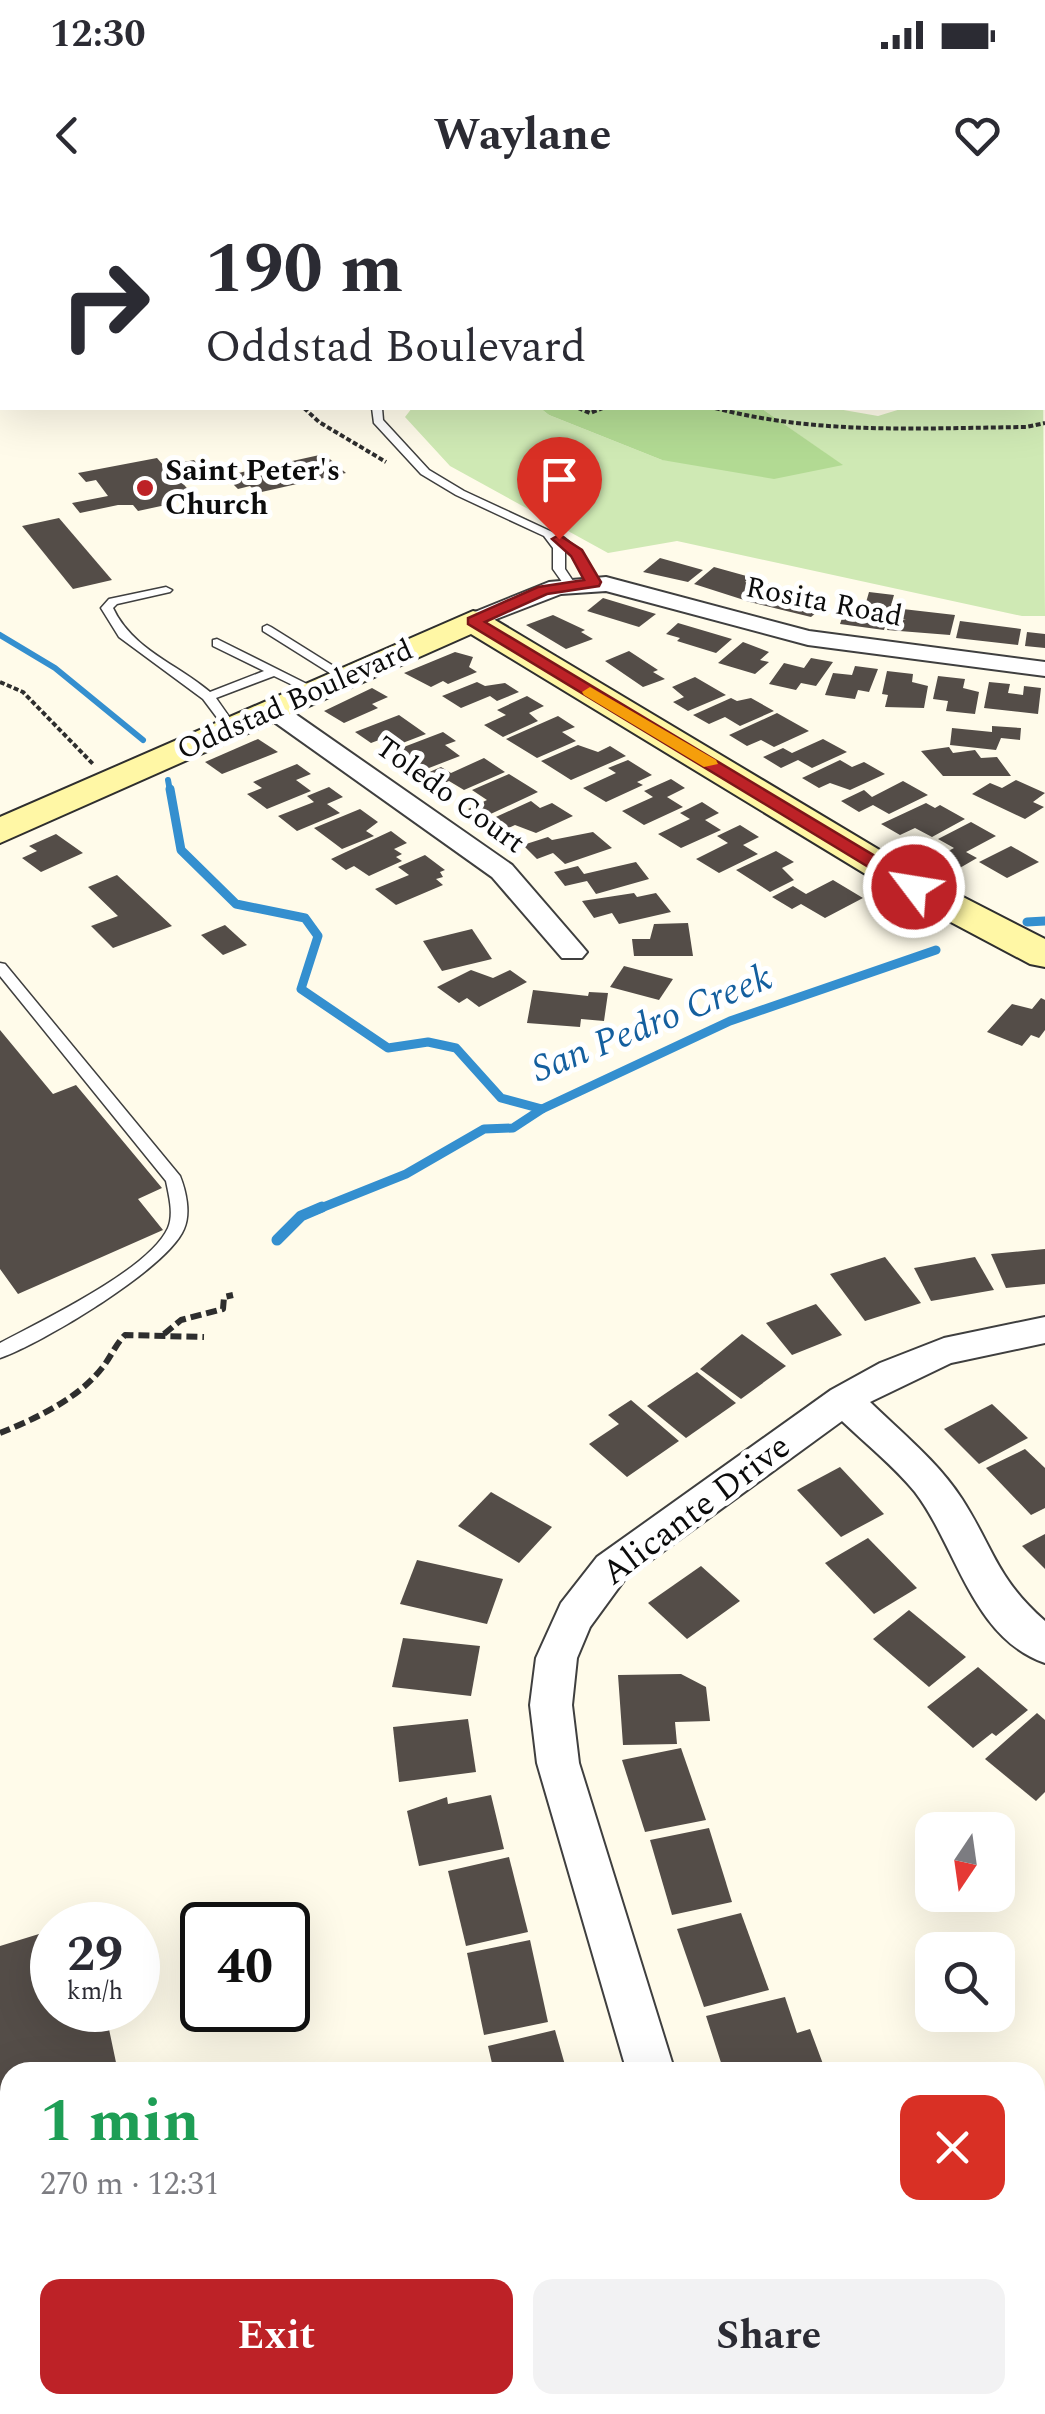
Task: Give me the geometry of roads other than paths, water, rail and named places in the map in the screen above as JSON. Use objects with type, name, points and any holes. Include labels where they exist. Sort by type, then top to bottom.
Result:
[{"type":"street","name":"Oddstad Boulevard","points":[[0,831],[544,590],[581,583]]},
{"type":"street","name":"Rosita Road","points":[[581,583],[630,588],[808,638],[1045,669]]},
{"type":"street","points":[[473,621],[914,887],[1045,956]]},
{"type":"street","name":"Toledo Court","points":[[272,710],[502,870],[572,952]]},
{"type":"street","name":"Alicante Drive","points":[[648,2062],[558,1763],[550,1717],[550,1676],[564,1634],[583,1600],[610,1568],[844,1400],[893,1372],[944,1351],[1045,1330]]},
{"type":"street","points":[[844,1400],[926,1479],[949,1510],[981,1577],[1006,1611],[1045,1646]]},
{"type":"lane","points":[[377,410],[378,421],[435,478],[577,554],[581,583]]},
{"type":"lane","points":[[545,534],[559,547],[559,568],[581,583]]},
{"type":"lane","points":[[166,590],[113,600],[107,611],[123,634],[208,697],[231,728]]},
{"type":"lane","points":[[268,629],[330,684]]},
{"type":"lane","points":[[217,643],[275,671],[330,684]]},
{"type":"lane","points":[[208,697],[275,671]]},
{"type":"lane","points":[[0,967],[174,1180],[180,1206],[174,1233],[133,1275],[0,1351]]},
{"type":"waterway","name":"San Pedro Creek","points":[[0,635],[55,668],[143,740]]},
{"type":"waterway","name":"San Pedro Creek","points":[[168,780],[170,791]]},
{"type":"waterway","name":"San Pedro Creek","points":[[170,789],[181,850],[236,904],[305,918],[318,936],[301,989],[388,1048],[428,1042],[456,1048],[501,1098],[542,1109]]},
{"type":"waterway","points":[[1027,922],[1045,921]]},
{"type":"waterway","name":"San Pedro Creek","points":[[542,1109],[730,1021],[936,950]]},
{"type":"waterway","points":[[316,1210],[406,1174],[484,1129],[513,1128],[542,1109]]},
{"type":"waterway","points":[[277,1240],[301,1216],[322,1207]]},
{"type":"place","name":"Saint Peter's Church","points":[[145,488]]}]
